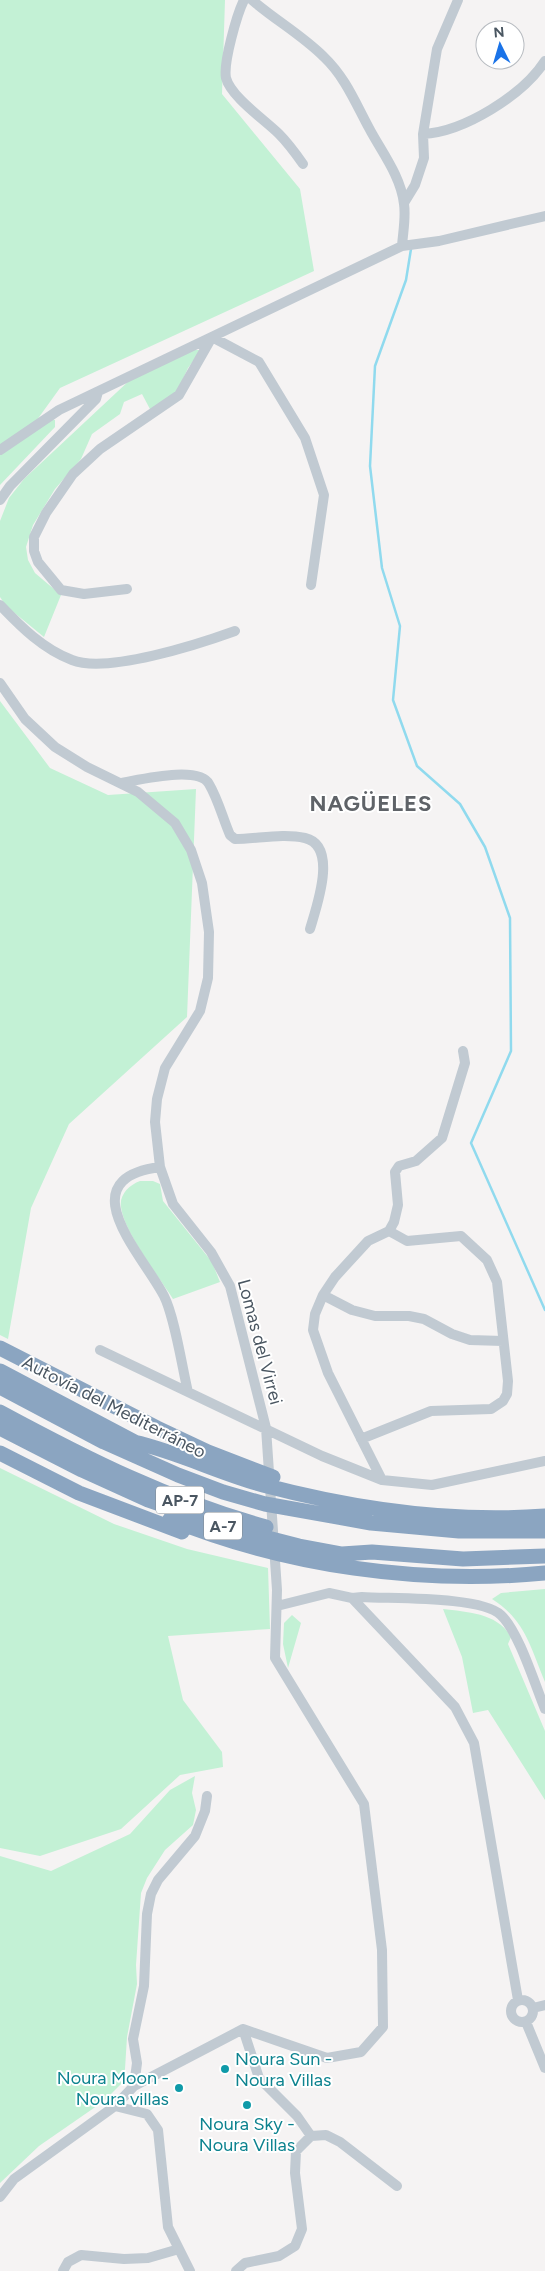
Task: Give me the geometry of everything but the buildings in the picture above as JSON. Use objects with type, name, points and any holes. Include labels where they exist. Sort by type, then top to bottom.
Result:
[{"type":"highway","points":[[0,1348],[208,1452],[262,1474],[362,1501],[384,1510]]},
{"type":"highway","name":"Autovía del Mediterráneo","points":[[0,1371],[134,1442],[173,1460],[296,1509]]},
{"type":"highway","name":"AP-7","points":[[0,1388],[104,1442],[178,1475],[222,1492],[265,1504],[296,1509]]},
{"type":"highway","name":"AP-7","points":[[0,1412],[130,1479],[191,1505],[298,1536],[372,1552]]},
{"type":"highway","name":"A-7","points":[[0,1428],[82,1470],[148,1500],[232,1529],[298,1546],[342,1554],[372,1552]]},
{"type":"highway","points":[[134,1442],[163,1449],[210,1468],[262,1485],[384,1510],[457,1516],[545,1516]]},
{"type":"highway","points":[[0,1453],[79,1493],[155,1524],[238,1548],[258,1549]]},
{"type":"highway","points":[[82,1470],[101,1488],[155,1513],[220,1538],[258,1549],[313,1561],[411,1573],[480,1577],[545,1573]]},
{"type":"highway","points":[[296,1509],[381,1524],[459,1531],[545,1531]]},
{"type":"highway","points":[[372,1552],[462,1559],[545,1556]]},
{"type":"street","points":[[244,0],[234,26],[226,71],[227,80],[248,106],[280,135],[303,164]]},
{"type":"street","points":[[252,0],[265,11],[285,23],[324,57],[340,74],[384,152],[404,203],[402,246]]},
{"type":"street","points":[[404,203],[415,184],[424,158],[423,134],[437,49],[458,0]]},
{"type":"street","points":[[423,134],[452,129],[507,99],[536,75],[545,61]]},
{"type":"street","points":[[0,450],[59,410],[402,246],[439,241],[545,216]]},
{"type":"street","points":[[212,337],[259,362],[305,438],[324,495],[311,585]]},
{"type":"street","points":[[127,589],[84,594],[62,590],[38,562],[34,551],[34,537],[46,513],[73,474],[100,448],[179,395],[212,337]]},
{"type":"street","points":[[0,500],[10,486],[96,400],[98,392]]},
{"type":"street","points":[[59,410],[68,426]]},
{"type":"street","points":[[0,605],[19,625],[45,646],[73,661],[104,664],[164,652],[235,631]]},
{"type":"street","name":"Lomas del Virrei","points":[[0,683],[25,719],[55,747],[138,792],[175,824],[191,850],[202,882],[209,932],[208,978],[200,1011],[165,1068],[157,1099],[156,1122],[160,1167],[173,1204],[211,1252],[230,1286],[266,1428],[277,1590],[275,1658],[364,1804],[382,1950],[383,2027],[361,2052],[327,2058],[243,2028]]},
{"type":"street","points":[[119,783],[189,774],[201,776],[209,783],[230,835],[235,839],[306,838],[318,847],[324,868],[323,884],[310,929]]},
{"type":"street","points":[[382,1480],[328,1372],[313,1330],[315,1314],[323,1295],[335,1277],[368,1241],[389,1231],[394,1222],[398,1204],[395,1172],[399,1166],[416,1160],[442,1138],[465,1063],[463,1052]]},
{"type":"street","points":[[160,1167],[141,1170],[124,1180],[114,1203],[117,1220],[165,1298],[188,1392]]},
{"type":"street","points":[[361,1439],[431,1411],[482,1410],[496,1406],[507,1394],[508,1381],[497,1282],[487,1260],[461,1236],[407,1241],[389,1231]]},
{"type":"street","points":[[323,1295],[352,1310],[375,1316],[409,1316],[424,1320],[452,1334],[470,1340],[503,1341]]},
{"type":"street","points":[[100,1350],[322,1456],[382,1480],[432,1485],[545,1461]]},
{"type":"street","points":[[277,1606],[329,1593],[352,1598],[470,1603],[490,1607],[502,1616],[512,1629],[545,1709]]},
{"type":"street","points":[[352,1598],[455,1707],[474,1743],[518,2000]]},
{"type":"street","points":[[134,2086],[136,2063],[133,2039],[144,1986],[147,1914],[151,1894],[158,1880],[195,1836],[205,1811],[208,1796]]},
{"type":"street","points":[[518,2000],[529,2002],[533,2008],[532,2018],[526,2022],[519,2022],[511,2015],[511,2008],[518,2000]]},
{"type":"street","points":[[533,2008],[545,2005]]},
{"type":"street","points":[[526,2022],[545,2068]]},
{"type":"street","points":[[0,2197],[14,2179],[115,2106],[134,2086],[243,2028],[259,2078],[297,2116],[311,2136]]},
{"type":"street","points":[[115,2106],[147,2114],[158,2130],[168,2227],[190,2271]]},
{"type":"street","points":[[236,2271],[245,2263],[279,2256],[295,2246],[302,2229],[295,2173],[296,2151],[311,2136],[326,2135],[340,2142],[397,2186]]},
{"type":"street","points":[[63,2271],[68,2262],[81,2255],[124,2259],[148,2258],[179,2249]]},
{"type":"green space","points":[[0,0],[225,0],[222,94],[300,189],[314,271],[60,388],[29,431],[50,419],[55,420],[55,427],[0,485]]},
{"type":"green space","points":[[194,350],[201,350],[188,368],[176,395],[151,411],[142,394],[124,402],[120,414],[92,434],[81,459],[55,489],[33,525],[26,547],[28,560],[35,573],[61,595],[44,637],[6,606],[0,597],[0,521],[9,498],[24,479],[132,378]]},
{"type":"green space","points":[[0,701],[50,768],[108,795],[196,789],[187,1017],[69,1124],[31,1208],[8,1339],[0,1335]]},
{"type":"green space","points":[[140,1181],[153,1181],[160,1184],[163,1201],[212,1262],[220,1282],[173,1299],[128,1229],[121,1207],[123,1195],[132,1185]]},
{"type":"green space","points":[[0,1468],[114,1524],[187,1549],[268,1568],[270,1629],[168,1636],[183,1700],[222,1752],[223,1767],[180,1775],[121,1829],[40,1856],[0,1848]]},
{"type":"green space","points":[[545,1589],[545,1682],[530,1645],[519,1625],[503,1607],[492,1599],[501,1593]]},
{"type":"green space","points":[[443,1609],[472,1613],[490,1618],[505,1629],[511,1637],[508,1644],[545,1731],[545,1800],[488,1710],[473,1713],[462,1657]]},
{"type":"green space","points":[[292,1615],[301,1623],[288,1668],[283,1644],[284,1623]]},
{"type":"green space","points":[[195,1776],[192,1793],[196,1810],[193,1825],[165,1850],[147,1878],[141,1893],[136,1965],[137,1984],[127,2037],[125,2069],[121,2084],[104,2101],[39,2146],[0,2183],[0,1856],[51,1871],[130,1834],[170,1790]]},
{"type":"waterway","points":[[411,249],[406,280],[375,366],[370,466],[382,568],[400,626],[393,700],[417,766],[460,804],[485,847],[510,918],[511,1051],[471,1143],[545,1310]]},
{"type":"place","name":"Noura Sun - Noura Villas","points":[[225,2069]]},
{"type":"place","name":"Noura Moon - Noura villas","points":[[179,2088]]},
{"type":"place","name":"Noura Sky - Noura Villas","points":[[247,2105]]},
{"type":"district","name":"NAGÜELES","points":[[371,803]]}]
